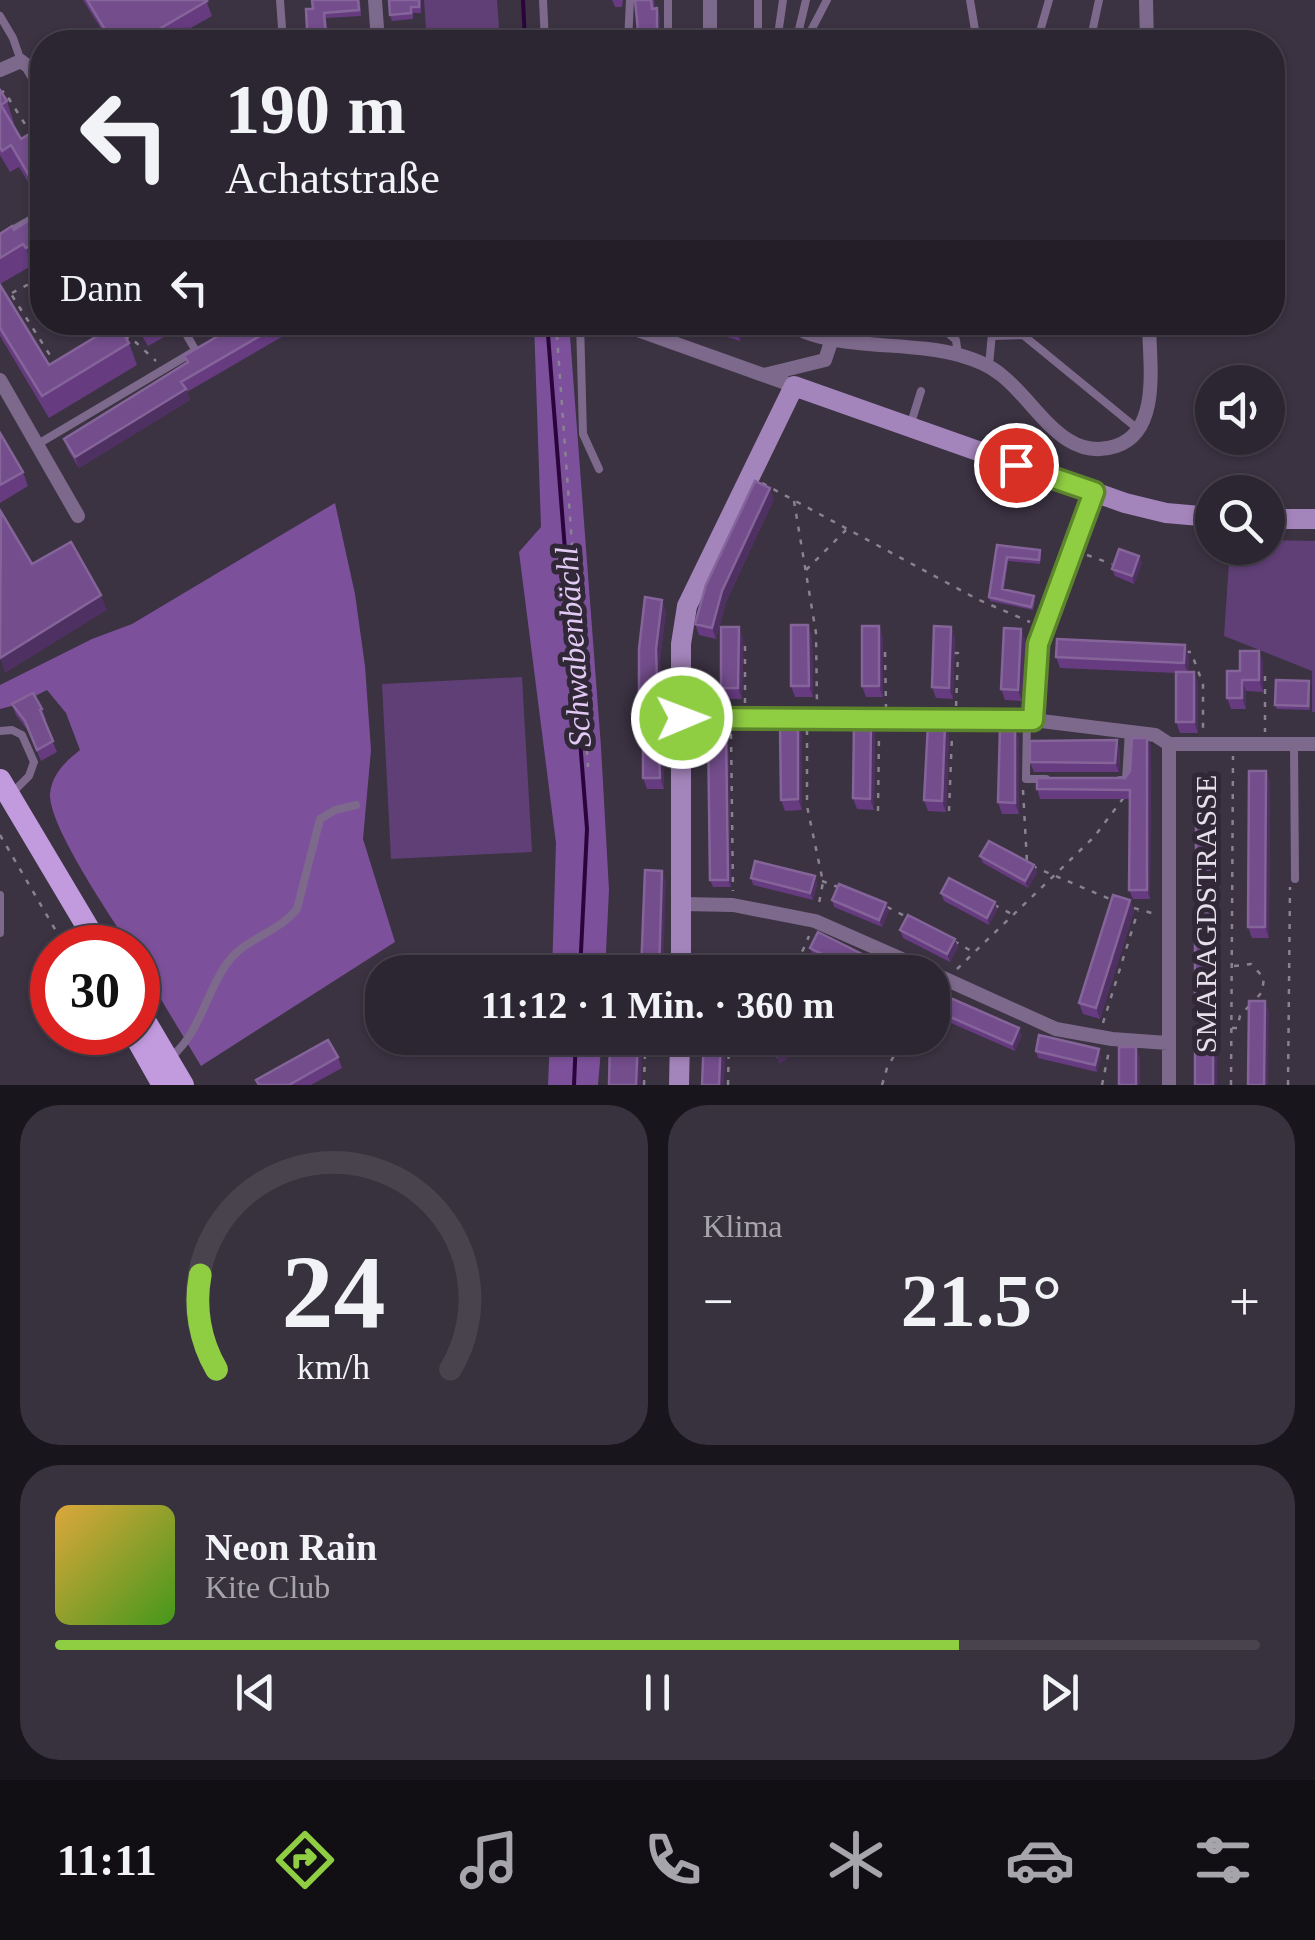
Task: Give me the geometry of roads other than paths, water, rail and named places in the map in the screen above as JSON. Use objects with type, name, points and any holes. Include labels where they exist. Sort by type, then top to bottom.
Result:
[{"type":"main road","points":[[3,794],[72,925]]},
{"type":"main road","points":[[3,794],[86,925]]},
{"type":"main road","points":[[160,1047],[183,1085]]},
{"type":"main road","points":[[146,1055],[163,1085]]},
{"type":"street","points":[[376,0],[377,30]]},
{"type":"street","points":[[710,0],[710,30]]},
{"type":"street","points":[[1146,0],[1147,30]]},
{"type":"street","points":[[0,70],[21,61],[30,70]]},
{"type":"street","points":[[648,335],[1094,492],[1156,511],[1195,515]]},
{"type":"street","points":[[821,335],[907,344],[958,354],[989,366],[1004,376],[1056,432],[1075,446],[1091,450],[1124,444],[1145,421],[1149,335]]},
{"type":"street","points":[[764,375],[825,360],[832,339]]},
{"type":"street","points":[[0,380],[78,516]]},
{"type":"street","points":[[681,955],[681,644],[688,606],[794,386]]},
{"type":"street","points":[[1030,720],[1036,659],[1044,628],[1094,492]]},
{"type":"street","points":[[1285,519],[1315,519]]},
{"type":"street","points":[[682,718],[1030,720],[1129,731],[1155,736],[1169,744],[1315,744]]},
{"type":"street","name":"SMARAGDSTRASSE","points":[[1168,1085],[1169,744]]},
{"type":"street","points":[[682,904],[733,905],[815,921],[891,955]]},
{"type":"street","points":[[950,981],[1056,1029],[1168,1043]]},
{"type":"street","points":[[679,1085],[680,1055]]},
{"type":"lane","points":[[280,0],[281,30]]},
{"type":"lane","points":[[543,0],[544,30]]},
{"type":"lane","points":[[629,30],[630,0]]},
{"type":"lane","points":[[668,0],[668,30]]},
{"type":"lane","points":[[758,0],[758,30]]},
{"type":"lane","points":[[778,30],[782,0]]},
{"type":"lane","points":[[799,30],[806,0]]},
{"type":"lane","points":[[811,30],[827,0]]},
{"type":"lane","points":[[970,0],[975,30]]},
{"type":"lane","points":[[1040,30],[1049,0]]},
{"type":"lane","points":[[1093,30],[1100,0]]},
{"type":"lane","points":[[0,16],[21,61]]},
{"type":"lane","points":[[0,236],[30,220]]},
{"type":"lane","points":[[187,335],[196,351]]},
{"type":"lane","points":[[580,335],[583,434],[599,469]]},
{"type":"lane","points":[[671,335],[671,344]]},
{"type":"lane","points":[[950,335],[956,340],[958,354]]},
{"type":"lane","points":[[989,366],[994,335]]},
{"type":"lane","points":[[1020,335],[1140,430]]},
{"type":"lane","points":[[38,444],[206,344]]},
{"type":"lane","points":[[910,427],[921,392]]},
{"type":"lane","points":[[1030,720],[1026,779],[1060,779]]},
{"type":"lane","points":[[0,731],[12,730],[22,735],[34,762],[28,776],[3,794]]},
{"type":"lane","points":[[1110,780],[1126,780],[1129,731]]},
{"type":"lane","points":[[1294,744],[1295,879]]},
{"type":"lane","points":[[168,1060],[184,1045],[228,962],[252,940],[288,920],[297,909],[320,819],[334,810],[356,805]]},
{"type":"lane","points":[[0,896],[0,933]]},
{"type":"waterway","name":"Schwabenbächl","points":[[523,0],[524,30]]},
{"type":"waterway","name":"Schwabenbächl","points":[[548,335],[587,829],[581,955]]},
{"type":"waterway","name":"Schwabenbächl","points":[[574,1085],[575,1055]]}]
